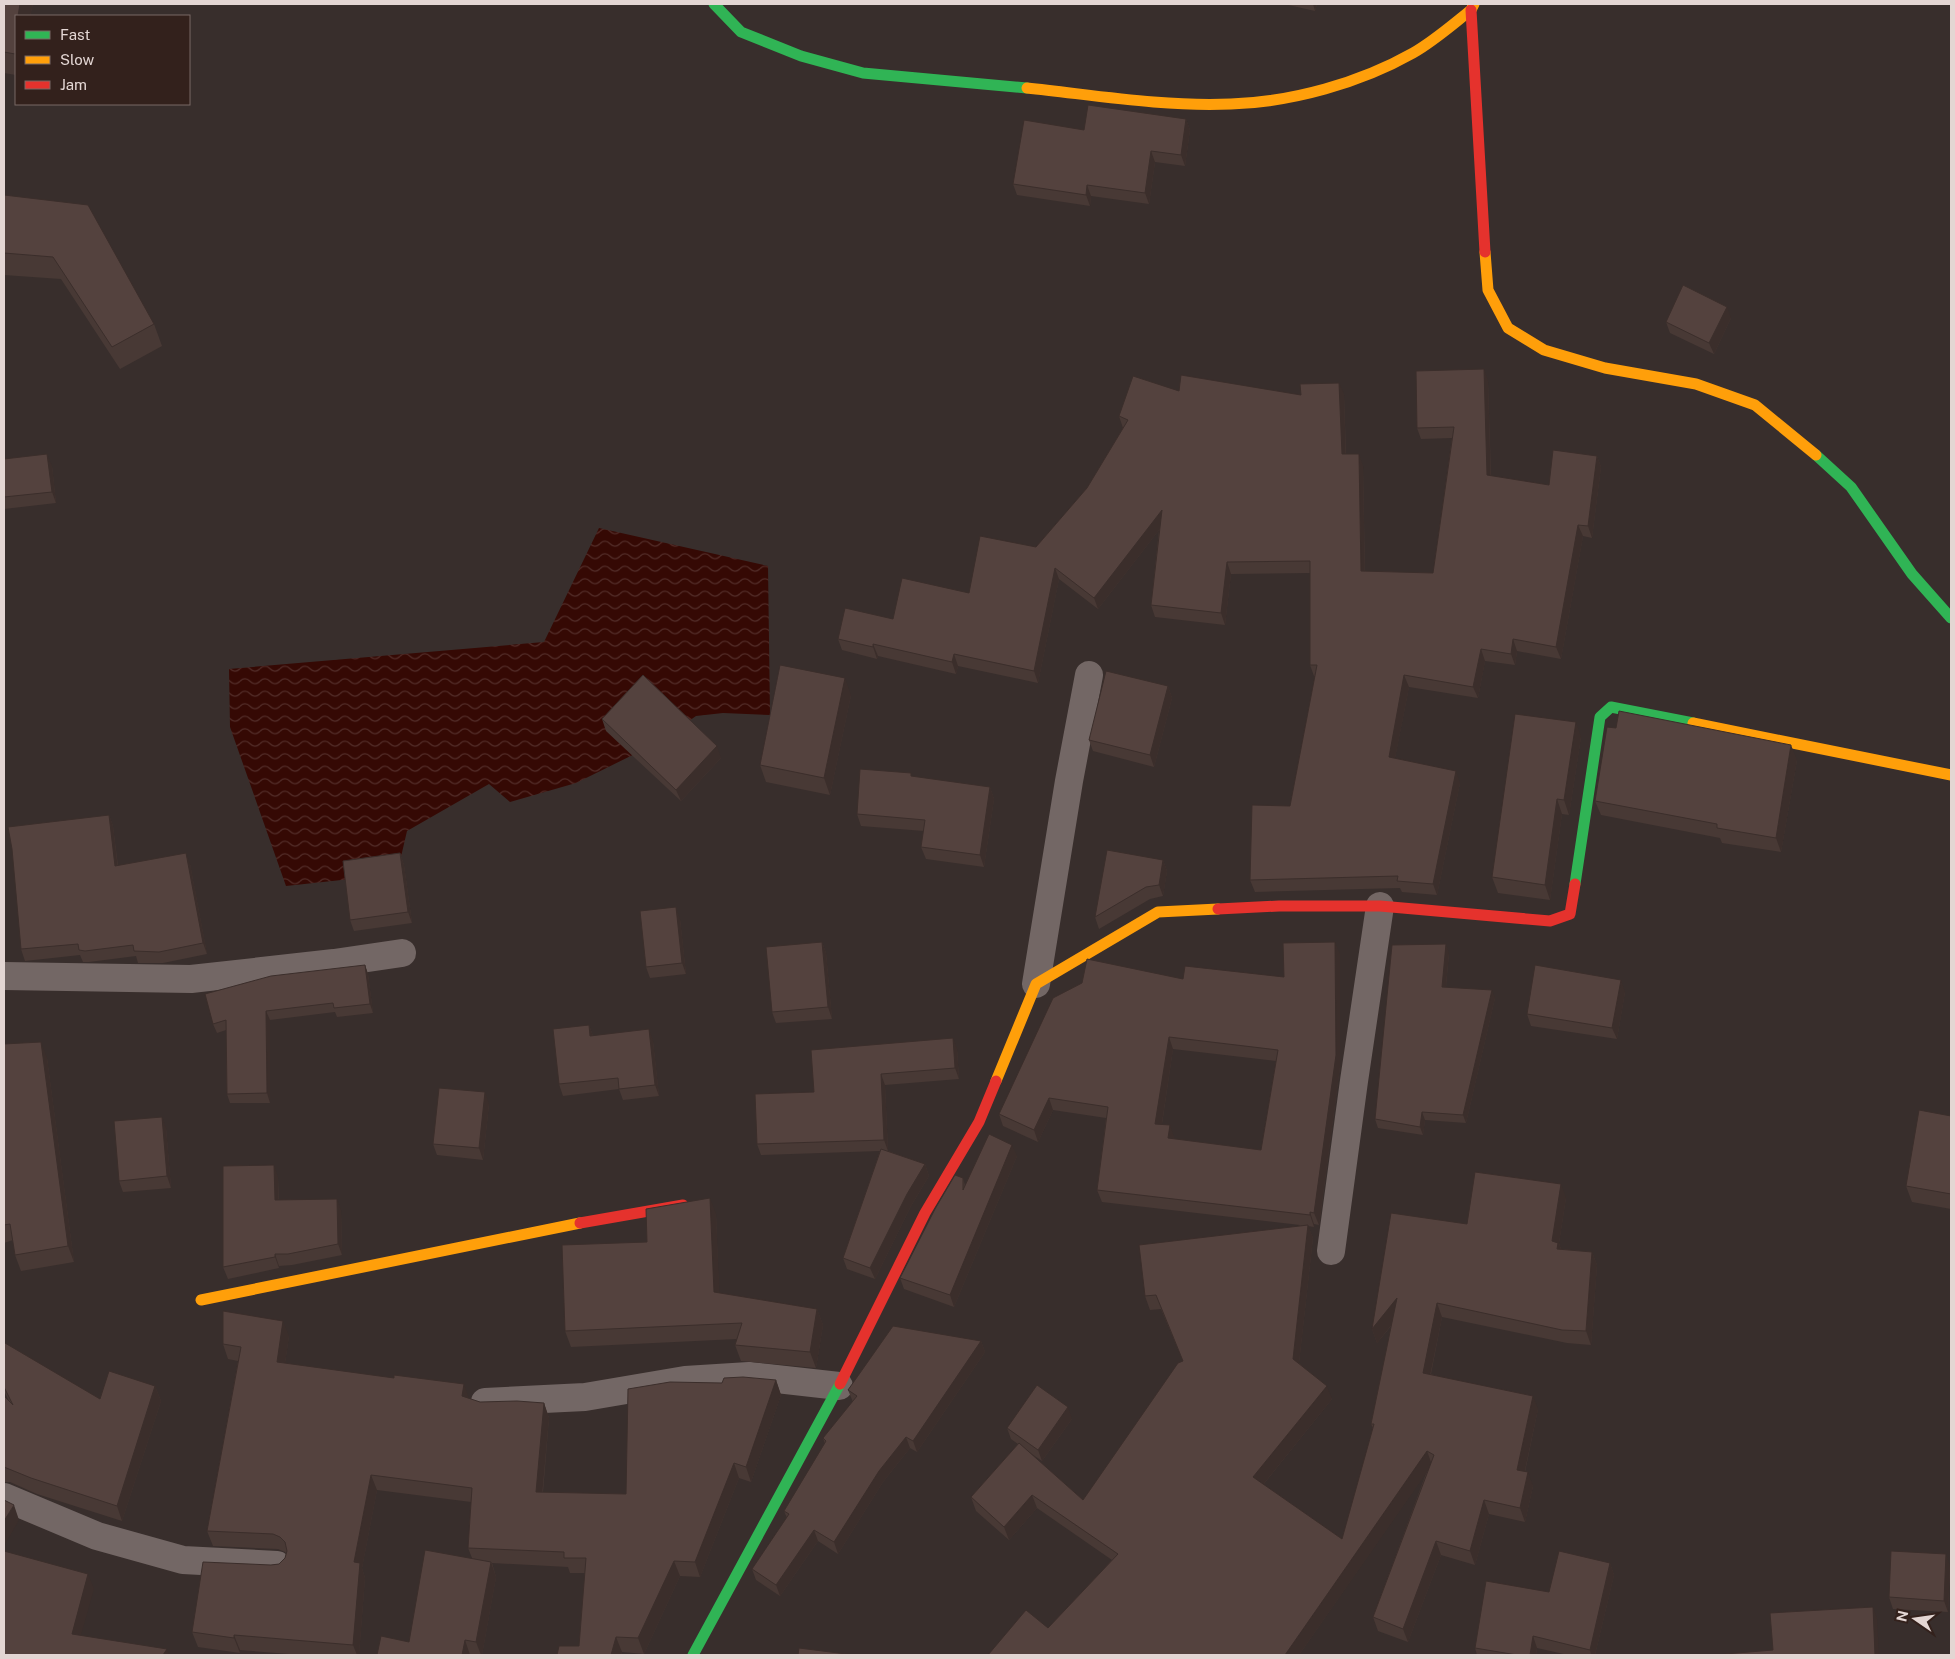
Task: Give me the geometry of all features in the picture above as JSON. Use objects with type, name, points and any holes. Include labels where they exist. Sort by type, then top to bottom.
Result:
[{"type":"street","points":[[714,4],[741,32],[800,56],[863,72],[1202,104],[1240,104],[1308,92],[1364,75],[1404,58],[1435,38],[1473,7]]},
{"type":"street","points":[[1473,7],[1483,233],[1488,290],[1508,328],[1544,350],[1605,368],[1696,384],[1755,405],[1802,442],[1851,486],[1912,574],[1951,618]]},
{"type":"street","points":[[693,1655],[839,1386],[925,1213],[979,1122],[1036,984],[1068,781],[1089,675]]},
{"type":"street","points":[[1036,984],[1158,912],[1279,906],[1380,906],[1550,921],[1570,914],[1600,717],[1611,707],[1951,775]]},
{"type":"street","points":[[1331,1251],[1380,906]]},
{"type":"street","points":[[4,976],[191,979],[334,963],[402,953]]},
{"type":"street","points":[[201,1300],[629,1213],[694,1203]]},
{"type":"street","points":[[485,1402],[585,1397],[684,1380],[749,1376],[839,1386]]},
{"type":"street","points":[[4,1497],[97,1536],[183,1560],[277,1565]]},
{"type":"water","points":[[599,528],[768,566],[770,715],[723,713],[696,716],[659,742],[576,783],[510,802],[489,784],[407,831],[397,874],[286,886],[230,727],[229,669],[544,642]]},
{"type":"building","points":[[4,4],[20,4],[18,15],[15,15],[15,54],[4,52]]},
{"type":"building","points":[[1088,105],[1186,119],[1181,155],[1151,151],[1145,193],[1087,185],[1086,195],[1013,184],[1024,120],[1084,130]]},
{"type":"building","points":[[4,195],[88,205],[154,324],[112,347],[53,257],[4,253]]},
{"type":"building","points":[[1683,285],[1727,307],[1709,343],[1666,322]]},
{"type":"building","points":[[1484,369],[1487,475],[1549,485],[1553,450],[1597,456],[1588,526],[1578,525],[1556,647],[1513,639],[1511,654],[1481,649],[1473,687],[1404,675],[1389,757],[1456,771],[1433,884],[1397,881],[1398,876],[1250,880],[1252,805],[1290,806],[1317,665],[1310,665],[1310,561],[1227,562],[1221,613],[1151,605],[1162,510],[1094,598],[1055,568],[1034,671],[954,654],[952,662],[873,644],[873,647],[838,639],[845,608],[893,619],[902,578],[969,593],[980,536],[1036,547],[1087,488],[1128,420],[1119,416],[1133,376],[1179,391],[1181,375],[1301,395],[1300,384],[1339,383],[1342,454],[1359,454],[1361,571],[1433,573],[1454,427],[1417,428],[1416,371]]},
{"type":"building","points":[[47,454],[52,492],[4,497],[4,459]]},
{"type":"building","points":[[780,665],[845,678],[824,778],[760,765]]},
{"type":"building","points":[[1106,671],[1168,686],[1150,755],[1089,740]]},
{"type":"building","points":[[643,675],[717,746],[676,790],[602,719]]},
{"type":"building","points":[[1619,711],[1791,745],[1776,838],[1717,828],[1717,824],[1595,801],[1607,727],[1616,728]]},
{"type":"building","points":[[1515,714],[1576,722],[1564,800],[1557,799],[1545,885],[1492,877]]},
{"type":"building","points":[[860,769],[911,773],[911,776],[990,787],[980,855],[921,847],[925,820],[857,814]]},
{"type":"building","points":[[109,815],[115,866],[186,853],[203,943],[159,952],[134,951],[133,945],[85,951],[79,950],[78,944],[21,949],[12,849],[8,827]]},
{"type":"building","points":[[1107,850],[1163,860],[1159,885],[1146,887],[1095,917]]},
{"type":"building","points":[[400,853],[408,912],[350,920],[343,861]]},
{"type":"building","points":[[676,907],[682,963],[646,967],[640,911]]},
{"type":"building","points":[[822,942],[828,1007],[772,1012],[766,947]]},
{"type":"building","points":[[1335,942],[1336,1055],[1314,1213],[1310,1212],[1310,1215],[1097,1190],[1108,1107],[1049,1098],[1034,1130],[999,1114],[1053,998],[1082,983],[1087,959],[1183,979],[1185,966],[1284,977],[1283,943]],"holes":[[[1169,1037],[1278,1050],[1261,1150],[1168,1138],[1170,1125],[1155,1124]]]},
{"type":"building","points":[[1446,944],[1442,987],[1492,990],[1463,1115],[1422,1112],[1420,1127],[1375,1119],[1392,945]]},
{"type":"building","points":[[365,965],[370,1004],[334,1008],[333,1003],[266,1011],[267,1093],[227,1094],[226,1020],[213,1024],[205,994],[271,976]]},
{"type":"building","points":[[1535,965],[1621,980],[1612,1028],[1527,1014]]},
{"type":"building","points":[[589,1025],[590,1036],[649,1029],[655,1085],[619,1089],[618,1078],[559,1084],[553,1029]]},
{"type":"building","points":[[953,1038],[955,1068],[881,1074],[884,1140],[757,1144],[755,1094],[814,1092],[811,1050]]},
{"type":"building","points":[[41,1042],[68,1246],[15,1255],[10,1224],[4,1225],[4,1044]]},
{"type":"building","points":[[439,1088],[485,1092],[479,1148],[433,1144]]},
{"type":"building","points":[[1919,1110],[1951,1116],[1951,1194],[1906,1186]]},
{"type":"building","points":[[162,1117],[167,1176],[119,1181],[114,1121]]},
{"type":"building","points":[[989,1134],[1012,1145],[950,1295],[900,1278],[935,1209],[955,1175],[963,1178],[963,1190]]},
{"type":"building","points":[[881,1149],[925,1164],[907,1194],[870,1268],[843,1258]]},
{"type":"building","points":[[274,1165],[275,1200],[337,1199],[338,1244],[288,1254],[275,1254],[275,1257],[223,1267],[223,1166]]},
{"type":"building","points":[[1475,1172],[1561,1184],[1552,1241],[1558,1243],[1557,1249],[1592,1252],[1586,1331],[1562,1330],[1437,1303],[1423,1373],[1533,1396],[1517,1470],[1528,1472],[1520,1508],[1484,1500],[1470,1551],[1436,1541],[1403,1629],[1373,1617],[1434,1455],[1427,1451],[1285,1655],[988,1655],[1026,1610],[1048,1628],[1118,1554],[1032,1495],[1004,1527],[971,1497],[1019,1443],[1083,1500],[1178,1363],[1183,1361],[1156,1295],[1145,1296],[1139,1245],[1308,1225],[1293,1359],[1327,1386],[1253,1477],[1342,1539],[1374,1424],[1371,1424],[1397,1298],[1372,1329],[1391,1213],[1467,1224]]},
{"type":"building","points":[[710,1198],[714,1292],[817,1309],[810,1352],[735,1345],[742,1323],[565,1331],[562,1245],[647,1242],[646,1209]]},
{"type":"building","points":[[223,1311],[283,1321],[277,1362],[394,1378],[394,1375],[464,1384],[462,1396],[480,1402],[517,1401],[544,1403],[536,1492],[626,1494],[628,1389],[670,1382],[722,1383],[724,1378],[743,1377],[776,1380],[746,1467],[734,1463],[695,1562],[674,1561],[638,1638],[616,1637],[611,1655],[557,1655],[559,1646],[579,1646],[586,1558],[564,1558],[564,1552],[468,1548],[472,1488],[371,1475],[354,1562],[360,1563],[353,1645],[234,1635],[234,1638],[192,1632],[203,1562],[279,1564],[285,1558],[287,1551],[285,1542],[273,1534],[207,1531],[241,1347],[223,1344]]},
{"type":"building","points":[[893,1326],[981,1341],[913,1441],[906,1437],[879,1471],[834,1542],[814,1530],[776,1585],[752,1569],[789,1514],[784,1511],[826,1441],[823,1438],[857,1396],[848,1390]]},
{"type":"building","points":[[5,1343],[100,1399],[109,1371],[155,1386],[117,1506],[31,1478],[4,1467],[4,1396],[13,1405],[4,1387]]},
{"type":"building","points":[[1037,1385],[1068,1407],[1038,1450],[1007,1428]]},
{"type":"building","points":[[4,1500],[14,1505],[4,1521]]},
{"type":"building","points":[[425,1550],[491,1562],[476,1642],[465,1640],[462,1655],[377,1655],[381,1636],[409,1642]]},
{"type":"building","points":[[4,1551],[88,1574],[72,1634],[167,1649],[163,1655],[4,1655]]},
{"type":"building","points":[[1559,1551],[1610,1563],[1590,1650],[1533,1636],[1530,1655],[1517,1655],[1475,1648],[1486,1581],[1549,1592]]},
{"type":"building","points":[[1891,1551],[1946,1554],[1944,1601],[1889,1597]]},
{"type":"building","points":[[1873,1607],[1875,1655],[1725,1655],[1773,1650],[1770,1613]]},
{"type":"building","points":[[799,1648],[854,1655],[798,1655]]},
{"type":"traffic: fast","points":[[714,4],[741,32],[801,56],[863,73],[1027,88]]},
{"type":"traffic: fast","points":[[1816,455],[1851,487],[1912,574],[1951,618]]},
{"type":"traffic: fast","points":[[1575,884],[1600,717],[1611,707],[1693,723]]},
{"type":"traffic: fast","points":[[693,1655],[840,1384]]},
{"type":"traffic: slow","points":[[1027,88],[1180,104],[1231,104],[1301,95],[1348,82],[1413,53],[1436,38],[1471,10],[1474,4]]},
{"type":"traffic: slow","points":[[1485,252],[1488,290],[1508,328],[1544,350],[1605,368],[1696,384],[1755,405],[1816,455]]},
{"type":"traffic: slow","points":[[1693,723],[1951,775]]},
{"type":"traffic: slow","points":[[996,1081],[1036,984],[1158,912],[1218,909]]},
{"type":"traffic: slow","points":[[201,1300],[580,1223]]},
{"type":"traffic: jam","points":[[1471,10],[1485,252]]},
{"type":"traffic: jam","points":[[1218,909],[1279,906],[1380,906],[1550,921],[1570,914],[1575,884]]},
{"type":"traffic: jam","points":[[840,1384],[925,1213],[979,1122],[996,1081]]},
{"type":"traffic: jam","points":[[580,1223],[683,1205]]}]
